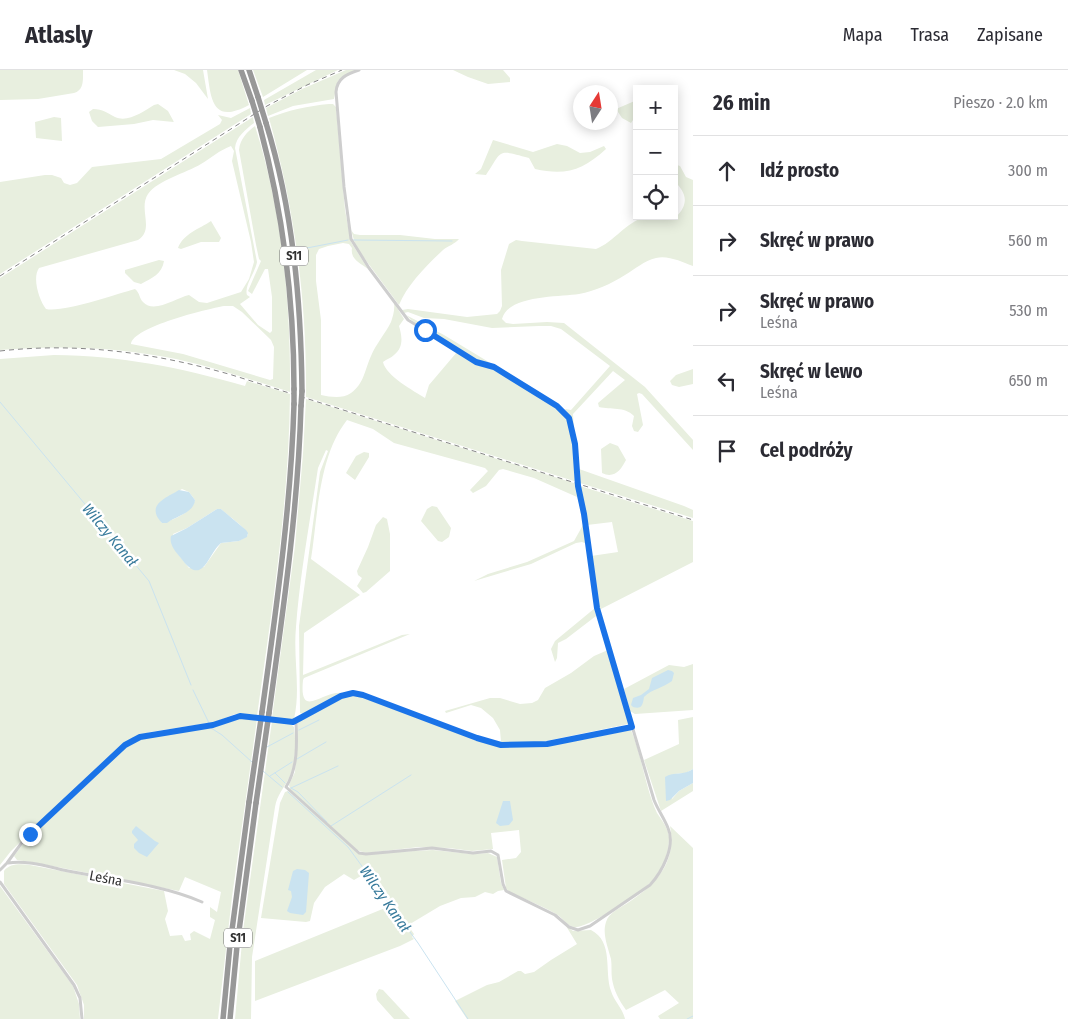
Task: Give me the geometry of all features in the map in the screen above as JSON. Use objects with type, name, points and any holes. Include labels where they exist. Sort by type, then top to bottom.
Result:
[{"type":"highway","name":"S11","points":[[241,70],[260,127],[280,216],[288,268],[293,336],[294,404],[285,528],[265,713]]},
{"type":"highway","name":"S11","points":[[226,1018],[230,945],[292,538],[302,406],[300,320],[293,246],[284,194],[250,70]]},
{"type":"street","points":[[296,720],[295,763],[292,776],[286,787],[355,850],[366,854],[432,848],[473,852],[491,851],[496,853],[500,859],[503,884],[506,891],[555,915],[568,927],[578,930],[590,926],[650,885],[661,870],[669,851],[671,841],[669,829],[656,807],[597,608],[584,514],[578,486],[575,444],[569,418],[557,406],[494,367],[472,359],[408,320],[352,242],[344,187],[336,92],[342,78],[359,70]]},
{"type":"street","points":[[0,870],[23,842],[121,749],[133,739],[154,734],[213,725],[240,716],[290,722],[341,696],[353,693],[501,745],[547,744],[632,727]]},
{"type":"street","name":"Leśna","points":[[7,863],[33,864],[181,893],[202,902]]},
{"type":"street","points":[[0,882],[74,985],[80,998],[82,1019]]},
{"type":"green space","points":[[0,70],[83,70],[83,81],[80,90],[74,93],[38,99],[0,100]]},
{"type":"green space","points":[[174,70],[203,70],[208,99],[196,83],[185,74]]},
{"type":"green space","points":[[207,70],[238,70],[249,105],[227,112],[216,106],[210,91]]},
{"type":"green space","points":[[253,70],[307,70],[263,97]]},
{"type":"green space","points":[[316,70],[338,70],[265,105],[264,100]]},
{"type":"green space","points":[[346,70],[356,70],[339,80],[334,99],[293,106],[268,116],[266,108],[302,89]]},
{"type":"green space","points":[[453,70],[503,70],[510,78],[510,82],[488,84]]},
{"type":"green space","points":[[633,102],[633,120],[631,123],[622,118],[618,108]]},
{"type":"green space","points":[[158,104],[168,111],[174,122],[153,120],[134,124],[98,127],[92,121],[89,112],[93,109],[100,110],[115,117],[125,118],[136,116]]},
{"type":"green space","points":[[333,104],[336,107],[345,210],[351,242],[368,269],[354,258],[349,244],[343,243],[319,249],[316,255],[316,281],[321,320],[321,395],[344,396],[351,393],[359,385],[373,352],[391,322],[394,303],[404,319],[399,326],[401,345],[393,356],[383,362],[389,373],[425,398],[429,385],[457,352],[476,363],[493,368],[559,409],[567,419],[574,443],[577,482],[306,397],[304,326],[298,256],[286,187],[269,118],[299,109]]},
{"type":"green space","points":[[250,108],[251,114],[0,274],[0,182],[52,175],[61,178],[64,183],[70,185],[77,183],[92,167],[161,159],[220,124],[222,120],[218,115],[231,118]]},
{"type":"green space","points":[[54,117],[61,118],[62,141],[36,138],[35,122]]},
{"type":"green space","points":[[253,117],[254,123],[239,137],[235,148],[257,262],[246,291],[250,297],[240,304],[258,325],[270,333],[272,331],[272,297],[268,269],[265,269],[252,294],[248,291],[261,261],[256,245],[239,150],[244,136],[255,126],[272,191],[283,258],[289,325],[290,392],[204,366],[154,355],[66,347],[0,350],[0,278]],"holes":[[[231,146],[234,151],[232,161],[254,262],[249,279],[241,292],[207,303],[199,302],[189,295],[159,306],[153,306],[143,302],[135,289],[76,306],[46,309],[37,289],[36,277],[39,268],[138,240],[145,230],[145,200],[148,194],[158,185],[201,164]],[[224,306],[233,306],[242,312],[271,340],[274,347],[273,379],[270,380],[183,354],[131,344],[144,331],[157,325]]]},
{"type":"green space","points":[[493,140],[533,152],[557,144],[567,146],[580,153],[590,152],[604,146],[606,149],[590,162],[574,170],[556,172],[535,169],[529,158],[505,153],[498,156],[486,175],[475,174],[481,169]]},
{"type":"green space","points":[[678,165],[686,177],[693,180],[693,266],[670,258],[652,259],[603,287],[591,291],[524,301],[514,305],[506,311],[502,319],[506,323],[513,324],[564,323],[645,387],[693,440],[693,450],[642,394],[637,394],[643,425],[638,432],[634,431],[632,426],[634,416],[630,413],[599,407],[598,403],[625,380],[613,371],[573,414],[574,430],[565,409],[571,410],[610,366],[561,329],[551,326],[492,328],[444,319],[424,318],[408,312],[404,313],[402,310],[408,309],[467,317],[497,314],[502,306],[501,270],[509,244],[516,240],[596,249],[609,242],[626,227],[638,220],[678,220],[678,214],[685,203],[682,190],[678,185]]},
{"type":"green space","points":[[211,221],[221,238],[219,242],[201,242],[181,249],[178,248],[187,235]]},
{"type":"green space","points":[[351,230],[354,234],[360,235],[400,235],[435,239],[459,239],[443,250],[424,269],[407,290],[399,305],[356,247]]},
{"type":"green space","points":[[159,260],[164,261],[159,272],[153,278],[141,284],[134,282],[125,273],[125,270]]},
{"type":"green space","points":[[406,315],[492,364],[476,359],[461,351],[415,323]]},
{"type":"green space","points":[[54,355],[127,360],[197,373],[245,386],[247,381],[290,394],[287,475],[283,515],[257,716],[235,714],[215,722],[150,732],[133,738],[37,826],[11,851],[0,865],[0,359]],"holes":[[[182,489],[189,492],[195,500],[193,505],[182,515],[162,523],[156,512],[170,496]],[[217,509],[221,509],[244,528],[248,535],[239,541],[221,543],[204,567],[189,568],[175,550],[173,534],[187,528]]]},
{"type":"green space","points":[[693,369],[693,384],[679,387],[672,385],[670,381],[676,375]]},
{"type":"green space","points":[[306,399],[577,484],[587,544],[582,542],[576,543],[531,564],[474,581],[488,574],[527,562],[574,541],[583,525],[577,497],[534,478],[503,469],[499,470],[486,486],[473,493],[470,490],[488,471],[485,468],[394,443],[373,429],[347,420],[337,435],[325,469],[311,559],[360,595],[304,633],[303,675],[402,635],[410,634],[304,678],[303,692],[305,699],[308,701],[314,701],[335,693],[343,693],[303,714],[300,713],[299,626],[320,472],[328,451],[326,450],[318,468],[303,567],[295,639],[296,708],[294,719],[290,721],[272,718],[295,546]]},
{"type":"green space","points":[[610,443],[618,446],[626,460],[617,472],[606,475],[602,473],[601,449]]},
{"type":"green space","points":[[364,452],[369,453],[369,457],[355,480],[346,473],[356,456]]},
{"type":"green space","points":[[579,469],[684,506],[693,510],[693,518],[580,483]]},
{"type":"green space","points":[[580,486],[693,521],[693,562],[599,610],[591,556],[618,552],[612,522],[587,525]]},
{"type":"green space","points":[[432,506],[437,507],[451,528],[449,537],[442,542],[438,541],[421,521],[427,509]]},
{"type":"green space","points":[[383,517],[387,519],[390,534],[390,571],[363,593],[357,586],[362,578],[358,575],[357,571],[376,525]]},
{"type":"green space","points":[[595,608],[596,616],[558,643],[555,662],[551,649],[555,641]]},
{"type":"green space","points":[[608,650],[624,699],[628,724],[541,742],[501,742],[500,730],[493,718],[481,708],[471,705],[446,713],[445,711],[490,698],[500,698],[520,704],[532,703],[538,700],[545,688],[571,673],[594,656]]},
{"type":"green space","points":[[693,664],[693,710],[635,714],[630,711],[624,689],[669,665],[684,667]]},
{"type":"green space","points":[[352,695],[364,697],[499,747],[545,747],[631,730],[653,803],[668,833],[668,851],[661,868],[646,887],[626,901],[590,923],[574,927],[558,915],[508,891],[506,888],[502,860],[516,858],[521,852],[519,830],[491,833],[493,849],[472,851],[419,847],[366,853],[357,850],[290,789],[289,785],[295,772],[298,722],[339,699]]},
{"type":"green space","points":[[693,717],[693,769],[686,773],[674,774],[672,799],[679,791],[693,783],[693,791],[661,811],[644,760],[679,744],[678,720]]},
{"type":"green space","points":[[238,718],[257,719],[232,897],[218,1019],[84,1019],[84,1005],[77,985],[4,884],[4,871],[12,865],[30,865],[164,891],[168,911],[165,919],[170,936],[182,935],[185,941],[191,940],[190,934],[194,931],[210,939],[215,920],[210,917],[210,907],[217,912],[221,892],[185,877],[179,891],[17,860],[14,856],[25,841],[128,745],[143,738],[214,727]]},
{"type":"green space","points":[[272,721],[291,724],[294,727],[294,760],[287,782],[279,795],[275,807],[252,957],[251,1019],[235,1019],[243,931]]},
{"type":"green space","points":[[288,791],[359,854],[433,850],[472,854],[488,853],[497,857],[504,890],[493,894],[485,892],[475,897],[461,898],[440,906],[410,924],[409,927],[414,934],[412,937],[414,939],[255,1001],[255,961],[390,906],[366,873],[354,880],[344,874],[325,887],[314,903],[310,921],[261,918],[280,803],[285,792]]},
{"type":"green space","points":[[670,826],[693,848],[693,1019],[660,1019],[658,1016],[679,1003],[665,990],[626,1010],[614,988],[611,959],[605,936],[606,922],[609,916],[637,897],[662,872],[670,852]]},
{"type":"green space","points":[[0,886],[73,986],[79,1004],[80,1019],[0,1019]]},
{"type":"green space","points":[[566,926],[573,931],[591,930],[603,942],[606,949],[611,991],[625,1019],[467,1019],[455,1001],[487,985],[499,982],[518,971],[525,974],[534,972],[577,944]]},
{"type":"green space","points":[[379,989],[383,990],[410,1019],[394,1019],[377,1000],[376,994]]},
{"type":"water","points":[[179,490],[189,492],[195,500],[194,504],[184,514],[167,523],[162,523],[157,517],[156,507],[163,499]]},
{"type":"water","points":[[217,509],[221,509],[246,530],[248,533],[247,537],[239,541],[221,543],[204,566],[199,570],[194,570],[174,550],[171,536]]},
{"type":"water","points":[[668,670],[674,673],[672,681],[647,694],[640,707],[636,708],[631,705],[633,698],[649,689],[652,678]]},
{"type":"water","points":[[693,769],[693,783],[666,801],[665,777]]},
{"type":"water","points":[[503,801],[510,801],[513,820],[509,825],[500,826],[496,823]]},
{"type":"water","points":[[136,826],[159,843],[147,857],[134,848],[134,844],[138,840],[132,831]]},
{"type":"water","points":[[297,869],[305,870],[309,873],[306,912],[303,915],[287,911],[292,897],[291,891],[288,890],[293,871]]},
{"type":"waterway","points":[[307,248],[348,240]]},
{"type":"waterway","points":[[353,240],[452,241]]},
{"type":"waterway","name":"Wilczy Kanał","points":[[0,402],[149,581],[191,685]]},
{"type":"waterway","name":"Wilczy Kanał","points":[[193,690],[209,723]]},
{"type":"waterway","points":[[299,730],[319,720]]},
{"type":"waterway","name":"Wilczy Kanał","points":[[211,728],[222,735],[252,762]]},
{"type":"waterway","points":[[267,747],[293,733]]},
{"type":"waterway","points":[[297,759],[326,742]]},
{"type":"waterway","points":[[270,776],[292,762]]},
{"type":"waterway","points":[[291,788],[338,766]]},
{"type":"waterway","name":"Wilczy Kanał","points":[[263,771],[282,787]]},
{"type":"waterway","points":[[275,773],[285,783]]},
{"type":"waterway","points":[[331,826],[411,775]]},
{"type":"waterway","points":[[291,788],[298,792],[327,822]]},
{"type":"waterway","name":"Wilczy Kanał","points":[[288,792],[348,847],[418,943],[468,1019]]},
{"type":"waterway","name":"Wilczy Kanał","points":[[687,1019],[693,1016]]},
{"type":"railway","points":[[0,276],[267,106],[307,85],[342,70]]},
{"type":"railway","points":[[0,351],[59,348],[117,351],[203,367],[693,520]]},
{"type":"route","points":[[30,834],[132,740],[154,734],[213,725],[240,716],[293,722],[346,694],[363,695],[477,738],[501,745],[547,744],[632,727],[599,618],[584,514],[578,486],[575,444],[569,418],[563,410],[494,367],[476,362],[425,330]]}]
